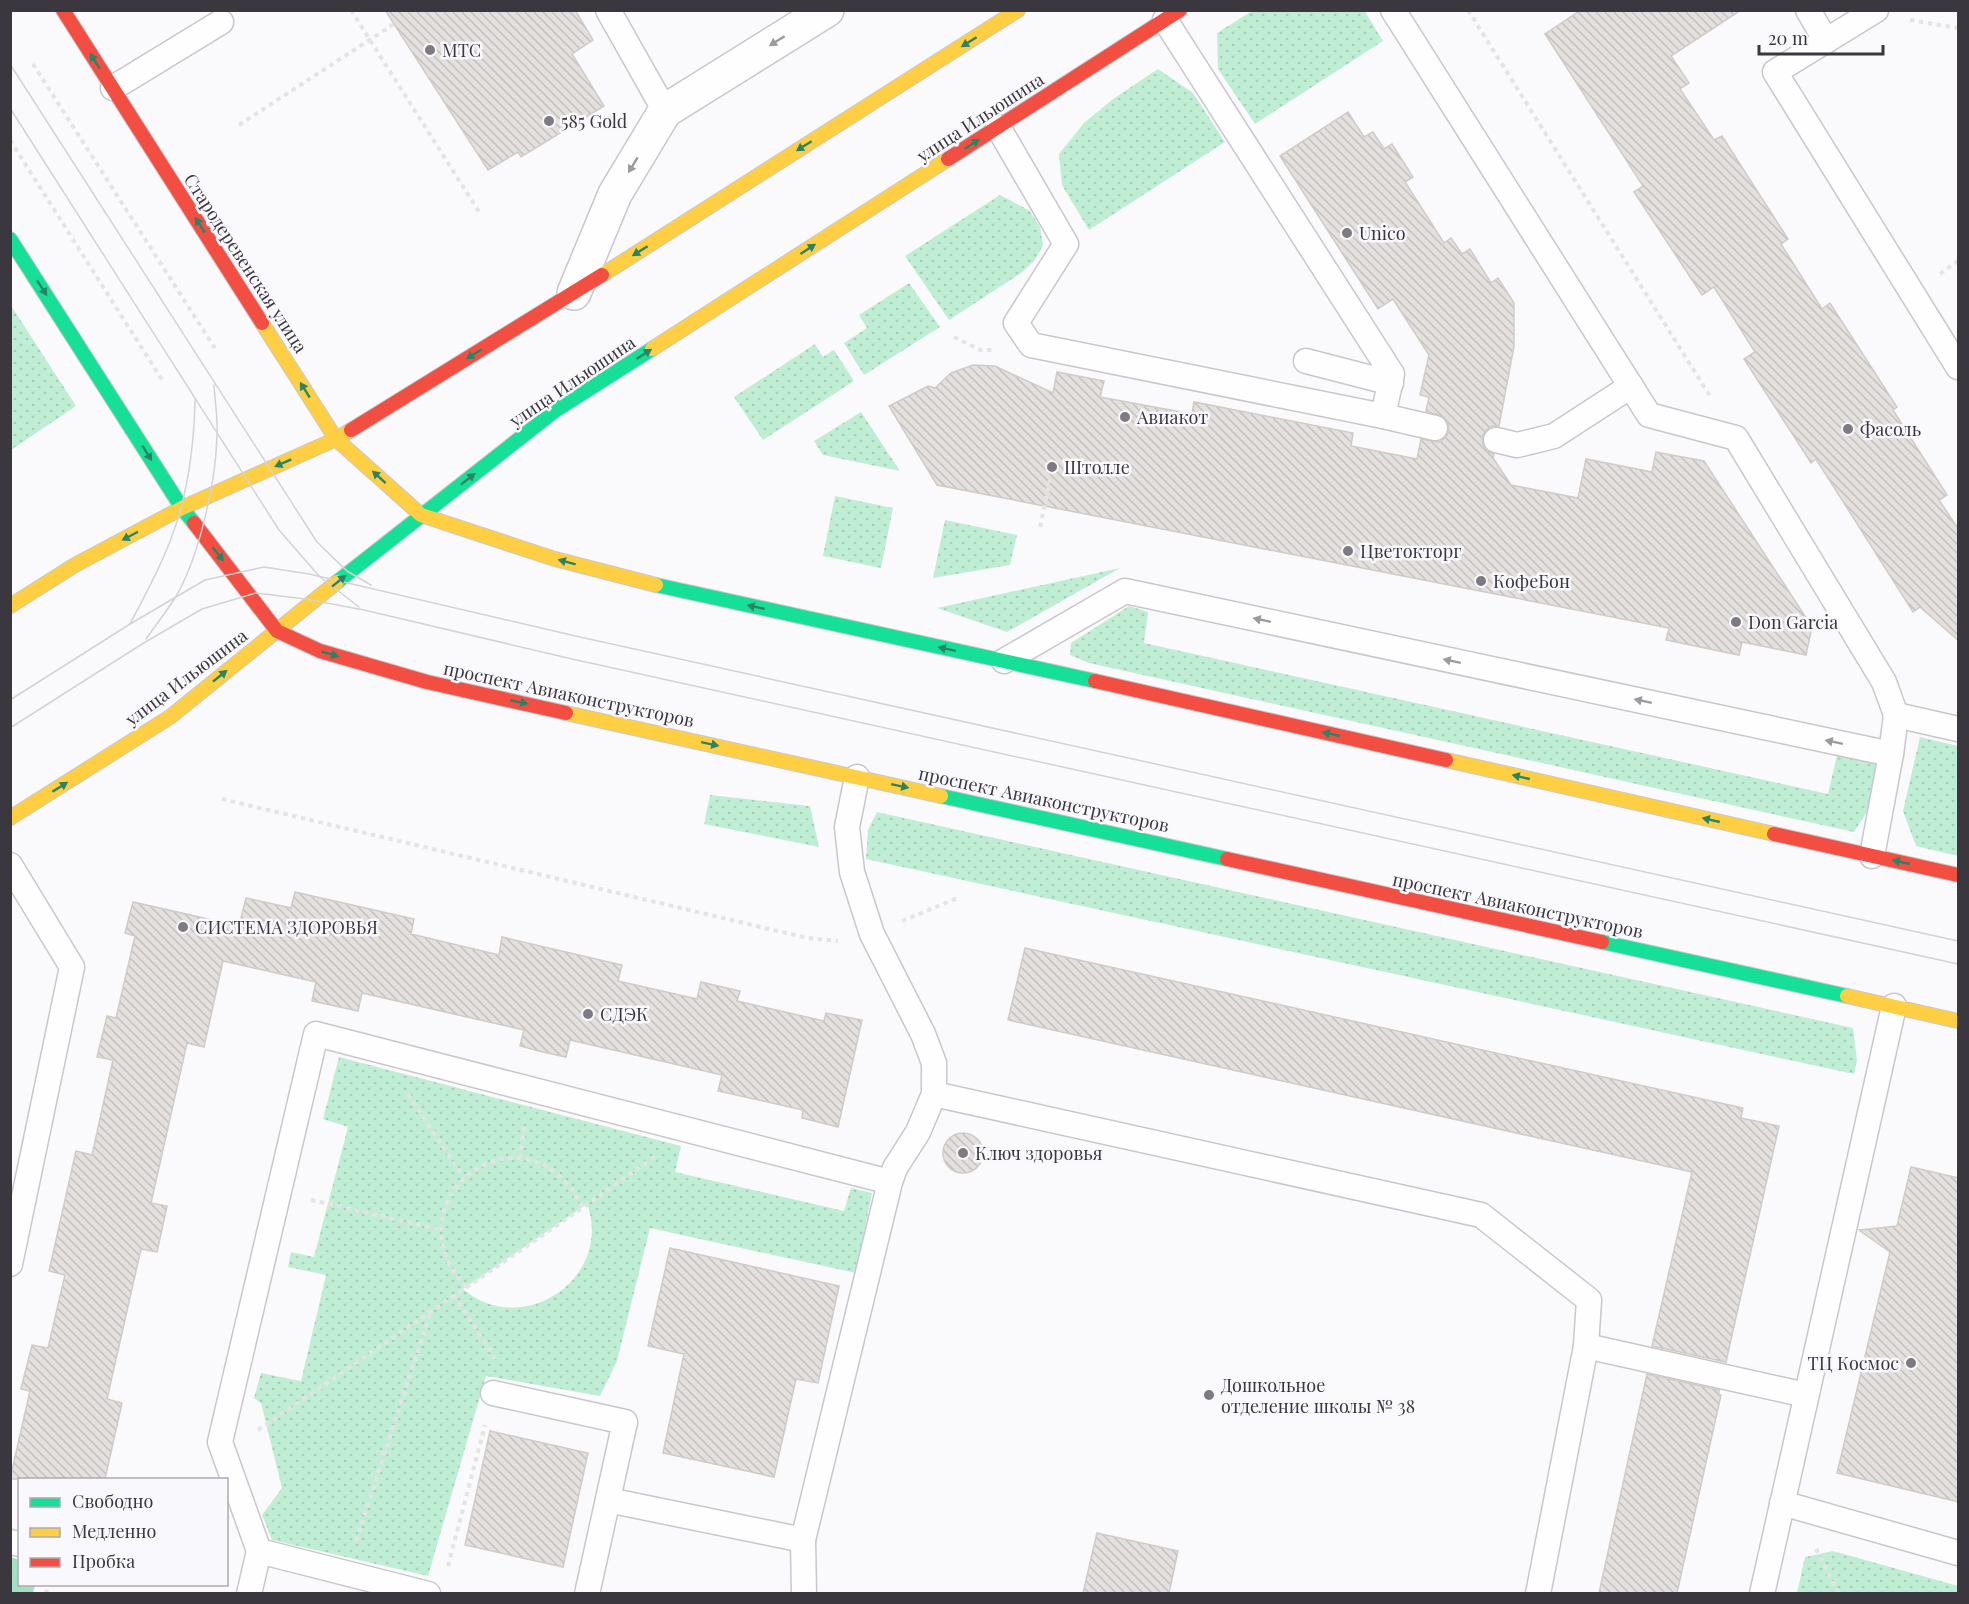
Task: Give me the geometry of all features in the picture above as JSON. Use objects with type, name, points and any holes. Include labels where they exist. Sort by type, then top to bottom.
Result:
[{"type":"street","name":"Стародеревенская улица","points":[[63,10],[336,439],[422,514]]},
{"type":"street","points":[[574,293],[615,194],[665,111],[826,10]]},
{"type":"street","points":[[10,606],[75,565],[182,508],[336,439],[574,293],[1018,10]]},
{"type":"street","name":"улица Ильюшина","points":[[10,818],[170,717],[422,514],[556,410],[1172,15]]},
{"type":"street","points":[[15,251],[182,508]]},
{"type":"street","name":"проспект Авиаконструкторов","points":[[182,508],[277,631],[321,651],[427,681],[1959,1020]]},
{"type":"street","points":[[422,514],[555,559],[662,587],[1004,661],[1959,875]]},
{"type":"lane","points":[[608,10],[665,111]]},
{"type":"lane","points":[[1393,10],[1649,415],[1736,438],[1884,682],[1896,715],[1872,856]]},
{"type":"lane","points":[[1808,10],[1826,41]]},
{"type":"lane","points":[[1876,10],[1775,72],[1959,367]]},
{"type":"lane","points":[[1172,15],[1392,374],[1383,416]]},
{"type":"lane","points":[[113,88],[221,22]]},
{"type":"lane","points":[[998,127],[1066,244],[1016,323],[1031,345],[1435,428]]},
{"type":"lane","points":[[1306,361],[1391,383]]},
{"type":"lane","points":[[1496,440],[1517,445],[1554,436],[1631,386]]},
{"type":"lane","points":[[1004,661],[1125,591],[1891,754]]},
{"type":"lane","points":[[1896,715],[1959,729]]},
{"type":"lane","points":[[804,1593],[803,1540],[890,1182],[895,1168],[918,1132],[934,1094],[934,1063],[923,1034],[872,934],[852,872],[847,827],[857,777]]},
{"type":"lane","points":[[10,865],[72,967],[10,1264]]},
{"type":"lane","points":[[1761,1593],[1893,1006]]},
{"type":"lane","points":[[249,1593],[259,1551],[220,1442],[316,1034],[890,1182]]},
{"type":"lane","points":[[934,1094],[1481,1215],[1589,1300],[1586,1346],[1538,1593]]},
{"type":"lane","points":[[1586,1346],[1806,1395]]},
{"type":"lane","points":[[493,1393],[625,1422],[587,1593]]},
{"type":"lane","points":[[608,1500],[803,1540]]},
{"type":"lane","points":[[1782,1503],[1959,1553]]},
{"type":"lane","points":[[259,1551],[428,1593]]},
{"type":"path","points":[[351,10],[481,215]]},
{"type":"path","points":[[1468,10],[1736,438]]},
{"type":"path","points":[[1910,20],[1959,28]]},
{"type":"path","points":[[239,125],[394,24]]},
{"type":"path","points":[[33,64],[216,350]]},
{"type":"path","points":[[10,140],[164,383]]},
{"type":"path","points":[[1040,527],[1050,480]]},
{"type":"path","points":[[222,799],[807,938],[841,941],[872,934],[960,897]]},
{"type":"path","points":[[406,1091],[464,1178]]},
{"type":"path","points":[[520,1158],[526,1116]]},
{"type":"path","points":[[266,1424],[663,1150]]},
{"type":"path","points":[[466,1287],[449,1262],[444,1247],[442,1230],[444,1207],[450,1195],[464,1178],[483,1164],[520,1158],[546,1165],[565,1181],[582,1207]]},
{"type":"path","points":[[328,1204],[442,1230]]},
{"type":"path","points":[[454,1295],[498,1362]]},
{"type":"path","points":[[354,1546],[431,1310]]},
{"type":"path","points":[[446,1571],[493,1393]]},
{"type":"path","points":[[1820,1554],[1839,1593]]},
{"type":"green space","points":[[1364,10],[1383,41],[1255,124],[1218,69],[1217,33],[1252,11]]},
{"type":"green space","points":[[1158,69],[1193,93],[1225,142],[1089,230],[1062,185],[1059,154],[1084,123],[1113,99]]},
{"type":"green space","points":[[1000,195],[1030,211],[1040,227],[1043,245],[1035,260],[1021,273],[949,320],[905,256]]},
{"type":"green space","points":[[909,283],[940,327],[864,375],[844,343],[867,328],[859,315]]},
{"type":"green space","points":[[10,304],[76,406],[11,450],[10,450]]},
{"type":"green space","points":[[815,344],[823,357],[834,350],[854,381],[763,440],[734,397]]},
{"type":"green space","points":[[861,412],[900,471],[823,455],[814,441]]},
{"type":"green space","points":[[835,496],[893,508],[881,568],[823,556]]},
{"type":"green space","points":[[945,520],[1017,535],[1010,565],[933,578]]},
{"type":"green space","points":[[1120,568],[1007,632],[937,608]]},
{"type":"green space","points":[[1129,606],[1148,612],[1144,643],[1828,794],[1837,755],[1871,760],[1878,769],[1873,802],[1854,832],[1089,663],[1070,655],[1071,643]]},
{"type":"green space","points":[[1920,737],[1958,746],[1958,856],[1916,846],[1903,811]]},
{"type":"green space","points":[[710,795],[810,806],[819,847],[704,824]]},
{"type":"green space","points":[[877,812],[1853,1028],[1857,1061],[1854,1074],[866,859],[868,830]]},
{"type":"green space","points":[[339,1057],[681,1146],[675,1172],[844,1211],[851,1188],[872,1193],[856,1273],[650,1228],[617,1361],[600,1396],[486,1376],[428,1576],[272,1540],[262,1515],[282,1488],[261,1403],[254,1398],[261,1373],[301,1381],[326,1275],[288,1267],[291,1252],[314,1257],[348,1127],[323,1119]],"holes":[[[587,1204],[592,1231],[587,1256],[575,1277],[557,1293],[535,1304],[511,1308],[486,1303],[463,1289]]]},
{"type":"green space","points":[[1833,1551],[1958,1586],[1958,1593],[1797,1593],[1805,1557]]},
{"type":"green space","points":[[11,1557],[18,1560],[18,1586],[35,1586],[33,1593],[11,1593]]},
{"type":"building","points":[[385,10],[575,10],[593,40],[572,54],[604,106],[521,157],[518,152],[488,170]]},
{"type":"building","points":[[1581,10],[1741,10],[1671,56],[1689,83],[1680,89],[1714,140],[1722,136],[1788,239],[1781,244],[1822,309],[1830,303],[1897,407],[1893,410],[1947,495],[1939,500],[1959,530],[1959,641],[1920,607],[1913,612],[1816,459],[1811,463],[1744,359],[1755,352],[1714,287],[1702,295],[1634,192],[1643,186],[1545,34]]},
{"type":"building","points":[[1348,112],[1364,137],[1373,132],[1384,149],[1392,144],[1413,177],[1405,182],[1444,243],[1451,238],[1462,254],[1470,249],[1491,283],[1498,278],[1514,303],[1514,346],[1499,426],[1492,426],[1482,437],[1483,445],[1487,451],[1494,454],[1493,458],[1511,485],[1578,498],[1586,459],[1652,472],[1656,452],[1704,461],[1812,627],[1806,655],[1742,642],[1739,655],[1666,640],[1669,628],[937,485],[889,406],[928,386],[935,388],[951,373],[973,365],[995,366],[1053,393],[1057,372],[1104,381],[1100,397],[1192,414],[1194,402],[1353,433],[1351,446],[1417,459],[1421,439],[1439,442],[1445,438],[1449,432],[1448,423],[1444,417],[1426,411],[1429,397],[1420,395],[1429,355],[1393,299],[1378,309],[1280,156]]},
{"type":"building","points":[[295,892],[414,919],[411,934],[499,955],[502,937],[622,965],[618,981],[697,999],[701,982],[740,991],[737,1001],[824,1021],[826,1013],[862,1020],[838,1127],[802,1118],[803,1110],[718,1091],[722,1075],[570,1040],[566,1057],[543,1052],[520,1046],[524,1030],[362,993],[358,1011],[312,1001],[316,982],[223,961],[204,1047],[187,1043],[151,1203],[167,1206],[157,1252],[141,1249],[107,1399],[122,1403],[105,1478],[10,1479],[30,1391],[21,1389],[32,1345],[48,1348],[65,1275],[49,1271],[76,1151],[92,1155],[113,1060],[97,1057],[107,1016],[116,1018],[135,936],[125,933],[133,902],[239,926],[246,898],[291,908]]},
{"type":"building","points":[[1025,948],[1743,1108],[1741,1118],[1779,1126],[1726,1362],[1652,1346],[1692,1172],[1008,1020]]},
{"type":"building","points":[[963,1133],[977,1139],[983,1153],[977,1167],[963,1173],[949,1167],[943,1153],[949,1139]]},
{"type":"building","name":"ТЦ Космос","points":[[1911,1167],[1959,1178],[1959,1502],[1837,1473],[1890,1252],[1859,1230],[1897,1226]]},
{"type":"building","points":[[670,1248],[839,1286],[818,1383],[796,1379],[774,1477],[663,1453],[684,1354],[648,1346]]},
{"type":"building","points":[[1647,1374],[1719,1390],[1719,1395],[1721,1395],[1677,1593],[1599,1593]]},
{"type":"building","points":[[490,1431],[588,1453],[563,1567],[465,1545]]},
{"type":"building","points":[[1097,1533],[1178,1551],[1169,1593],[1083,1593]]},
{"type":"tram line","points":[[10,64],[317,542],[347,571],[371,585]]},
{"type":"tram line","points":[[10,108],[279,530],[319,576],[359,607]]},
{"type":"tram line","points":[[146,639],[184,581],[205,519],[216,454],[217,423],[214,385]]},
{"type":"tram line","points":[[130,624],[163,559],[178,520],[189,469],[195,400]]},
{"type":"tram line","points":[[10,700],[130,624],[205,580],[264,567],[309,574],[580,637],[1958,941]]},
{"type":"tram line","points":[[10,728],[142,644],[202,609],[256,593],[364,610],[572,659],[1958,964]]},
{"type":"traffic: fast","points":[[10,239],[182,508],[194,523]]},
{"type":"traffic: fast","points":[[337,582],[556,410],[652,349]]},
{"type":"traffic: fast","points":[[656,585],[1095,681]]},
{"type":"traffic: fast","points":[[941,796],[1227,859]]},
{"type":"traffic: fast","points":[[1602,942],[1847,996]]},
{"type":"traffic: slow","points":[[602,275],[1018,10]]},
{"type":"traffic: slow","points":[[652,349],[948,159]]},
{"type":"traffic: slow","points":[[262,323],[336,439],[421,515],[555,559],[656,585]]},
{"type":"traffic: slow","points":[[10,606],[75,565],[182,508],[336,439],[351,430]]},
{"type":"traffic: slow","points":[[10,818],[170,717],[337,582]]},
{"type":"traffic: slow","points":[[566,713],[941,796]]},
{"type":"traffic: slow","points":[[1446,760],[1774,834]]},
{"type":"traffic: slow","points":[[1847,996],[1958,1021]]},
{"type":"traffic: jam","points":[[63,10],[262,323]]},
{"type":"traffic: jam","points":[[948,159],[1180,10]]},
{"type":"traffic: jam","points":[[351,430],[602,275]]},
{"type":"traffic: jam","points":[[194,523],[277,631],[320,651],[427,682],[566,713]]},
{"type":"traffic: jam","points":[[1095,681],[1446,760]]},
{"type":"traffic: jam","points":[[1774,834],[1958,875]]},
{"type":"traffic: jam","points":[[1227,859],[1602,942]]},
{"type":"place","name":"МТС","points":[[430,50]]},
{"type":"place","name":"585 Gold","points":[[549,121]]},
{"type":"place","name":"Unico","points":[[1347,233]]},
{"type":"place","name":"Авиакот","points":[[1125,417]]},
{"type":"place","name":"Фасоль","points":[[1848,429]]},
{"type":"place","name":"Штолле","points":[[1052,467]]},
{"type":"place","name":"Цветокторг","points":[[1348,551]]},
{"type":"place","name":"КофеБон","points":[[1481,581]]},
{"type":"place","name":"Don Garcia","points":[[1736,622]]},
{"type":"place","name":"СИСТЕМА ЗДОРОВЬЯ","points":[[183,927]]},
{"type":"place","name":"СДЭК","points":[[588,1014]]},
{"type":"place","name":"Ключ здоровья","points":[[963,1153]]},
{"type":"place","name":"ТЦ Космос","points":[[1911,1363]]},
{"type":"place","name":"Дошкольное отделение школы № 38","points":[[1209,1395]]}]
